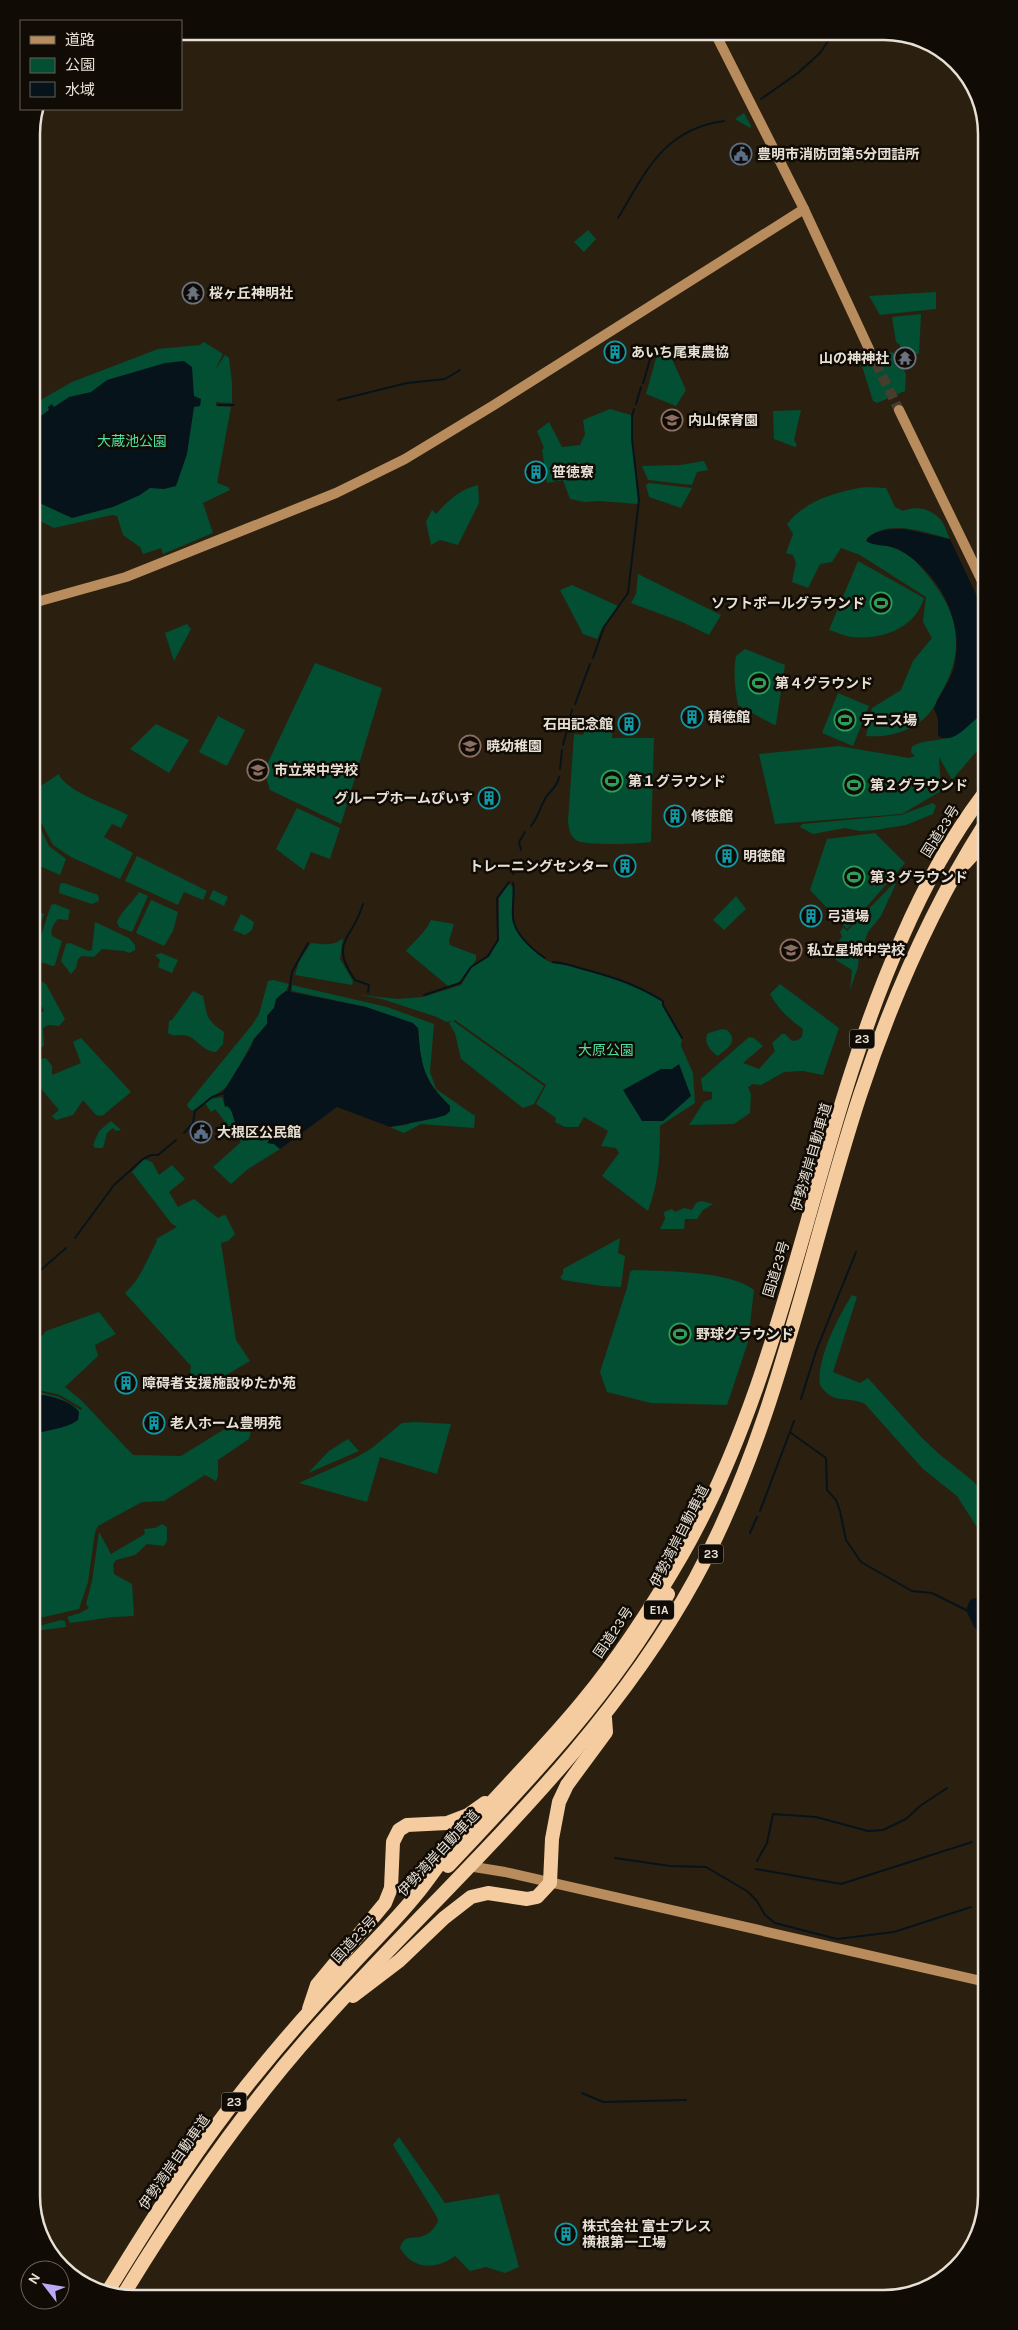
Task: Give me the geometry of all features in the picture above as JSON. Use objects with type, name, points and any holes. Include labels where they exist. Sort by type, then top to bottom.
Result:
[{"type":"highway","name":"国道23号","points":[[111,2287],[174,2185],[214,2127],[308,2014],[416,1896],[457,1841],[540,1752],[622,1649],[679,1560],[711,1502],[734,1451],[768,1355],[845,1090],[882,984],[927,882],[978,804]]},
{"type":"highway","name":"伊勢湾岸自動車道","points":[[111,2287],[173,2188],[258,2076],[309,2014],[547,1760],[606,1687],[661,1606],[699,1537],[751,1414],[769,1359],[840,1114],[887,976],[931,881],[978,804]]},
{"type":"highway","name":"伊勢湾岸自動車道","points":[[129,2290],[186,2197],[224,2143],[289,2059],[385,1953],[512,1820],[590,1732],[634,1676],[680,1604],[713,1543],[757,1437],[799,1307],[859,1098],[883,1029],[924,932],[946,889],[978,835]]},
{"type":"highway","name":"23","points":[[129,2290],[179,2210],[241,2123],[328,2018],[353,1996],[390,1953],[559,1771],[605,1718],[634,1681],[678,1615],[717,1543],[757,1446],[802,1304],[838,1175],[884,1035],[921,943],[978,839]]},
{"type":"highway","points":[[960,870],[978,849]]},
{"type":"highway","points":[[353,1996],[399,1961],[444,1918],[470,1897],[488,1893],[527,1899],[537,1897],[550,1883],[552,1838],[559,1802],[567,1785],[606,1732],[605,1718]]},
{"type":"highway","points":[[308,2014],[317,1985],[385,1904],[391,1888],[393,1842],[399,1830],[407,1825],[447,1823],[468,1814],[484,1804],[552,1730],[562,1725]]},
{"type":"street","points":[[719,40],[804,209],[869,349]]},
{"type":"street","points":[[40,601],[135,573],[336,493],[405,459],[804,209]]},
{"type":"street","points":[[899,410],[978,573]]},
{"type":"street","points":[[468,1866],[978,1980]]},
{"type":"green space","points":[[744,113],[751,126],[750,128],[735,119]]},
{"type":"green space","points":[[588,230],[596,239],[584,252],[574,242]]},
{"type":"green space","points":[[936,292],[936,309],[880,315],[869,296]]},
{"type":"green space","points":[[921,314],[919,354],[902,354],[900,345],[896,342],[892,317]]},
{"type":"green space","name":"大蔵池公園","points":[[204,342],[223,354],[215,370],[225,355],[229,358],[232,383],[232,403],[216,402],[216,406],[231,407],[217,483],[228,487],[230,490],[203,503],[213,533],[163,554],[161,548],[143,554],[140,547],[123,535],[117,516],[112,515],[54,528],[40,521],[40,400],[72,382],[158,349],[200,345]]},
{"type":"green space","points":[[658,351],[671,357],[686,390],[676,406],[646,394]]},
{"type":"green space","points":[[891,352],[894,353],[906,374],[905,391],[877,403],[873,401],[862,366]]},
{"type":"green space","points":[[610,409],[631,415],[638,504],[599,501],[585,502],[570,499],[563,480],[547,483],[542,450],[544,448],[537,431],[549,422],[562,447],[580,445],[585,434],[583,420]]},
{"type":"green space","points":[[801,410],[794,440],[797,445],[795,447],[774,439],[773,411]]},
{"type":"green space","points":[[704,461],[708,470],[697,472],[692,485],[648,480],[642,466],[680,465]]},
{"type":"green space","points":[[649,483],[692,488],[681,508],[649,497],[646,485]]},
{"type":"green space","points":[[478,485],[479,503],[458,545],[440,540],[431,545],[426,522],[432,510],[436,514],[460,493]]},
{"type":"green space","points":[[865,487],[886,488],[895,507],[903,511],[917,508],[931,512],[941,520],[950,539],[918,530],[895,528],[885,529],[866,539],[901,551],[920,566],[942,595],[954,624],[956,638],[952,668],[935,706],[927,716],[912,727],[885,736],[866,736],[872,708],[901,690],[913,661],[932,638],[923,622],[926,597],[860,555],[841,548],[832,562],[820,564],[808,588],[792,582],[796,563],[793,555],[786,553],[793,534],[787,524],[803,509],[822,498]]},
{"type":"green space","name":"ソフトボールグラウンド","points":[[858,561],[924,598],[920,609],[905,625],[874,637],[848,636],[829,630]]},
{"type":"green space","points":[[638,574],[721,615],[709,635],[682,622],[631,603],[636,594]]},
{"type":"green space","points":[[572,585],[618,606],[602,628],[597,639],[583,634],[560,590]]},
{"type":"green space","points":[[187,624],[191,629],[174,661],[165,633]]},
{"type":"green space","name":"第４グラウンド","points":[[745,649],[785,665],[776,724],[774,725],[738,705],[735,662],[736,656]]},
{"type":"green space","points":[[315,663],[382,688],[341,824],[270,790],[264,771]]},
{"type":"green space","name":"テニス場","points":[[838,693],[869,706],[853,746],[822,733]]},
{"type":"green space","points":[[218,716],[245,730],[227,766],[199,752]]},
{"type":"green space","name":"第１グラウンド","points":[[613,716],[612,738],[654,738],[651,842],[612,844],[581,842],[574,838],[569,830],[574,734],[583,735],[588,717]]},
{"type":"green space","name":"第２グラウンド","points":[[978,717],[978,750],[952,780],[939,757],[941,791],[902,814],[775,824],[759,754],[839,746],[909,758],[915,756],[911,752],[912,747],[916,744],[954,735]]},
{"type":"green space","points":[[156,724],[189,740],[169,773],[130,749]]},
{"type":"green space","points":[[59,774],[62,780],[69,786],[89,798],[128,815],[121,828],[112,824],[104,837],[133,853],[120,879],[71,857],[53,845],[40,820],[40,786]]},
{"type":"green space","points":[[933,803],[936,806],[933,814],[906,825],[860,831],[845,828],[813,834],[800,827],[802,824],[901,815]]},
{"type":"green space","points":[[297,808],[340,828],[330,859],[311,852],[304,870],[276,849]]},
{"type":"green space","points":[[40,827],[49,846],[66,859],[60,875],[40,868]]},
{"type":"green space","name":"第３グラウンド","points":[[875,833],[905,863],[847,929],[810,890],[827,839]]},
{"type":"green space","points":[[137,856],[207,891],[203,900],[184,892],[178,905],[125,881]]},
{"type":"green space","points":[[898,879],[881,916],[868,932],[850,990],[852,970],[836,960],[831,949],[842,937],[840,932],[843,927],[847,931]]},
{"type":"green space","points":[[64,883],[98,895],[99,901],[92,904],[59,893],[60,884]]},
{"type":"green space","name":"大原公園","points":[[509,884],[513,887],[515,925],[522,938],[532,949],[544,959],[553,963],[610,977],[652,995],[663,1002],[662,1005],[682,1039],[681,1046],[693,1073],[695,1103],[660,1126],[658,1169],[655,1190],[648,1211],[602,1176],[619,1153],[616,1148],[601,1146],[608,1131],[584,1117],[578,1127],[565,1127],[555,1122],[556,1118],[536,1104],[546,1085],[455,1020],[453,1021],[544,1086],[534,1104],[523,1108],[461,1059],[455,1033],[449,1023],[452,1021],[446,1022],[437,1017],[382,999],[360,995],[398,999],[423,997],[461,985],[472,967],[489,957],[498,940],[499,898]]},
{"type":"green space","points":[[213,890],[228,897],[224,906],[209,899]]},
{"type":"green space","points":[[139,892],[148,896],[132,932],[119,927],[117,922]]},
{"type":"green space","points":[[736,896],[746,909],[724,930],[713,920]]},
{"type":"green space","points":[[151,900],[178,912],[173,931],[164,946],[136,933]]},
{"type":"green space","points":[[55,904],[70,910],[68,920],[58,919],[52,929],[52,936],[62,941],[55,965],[53,966],[40,962],[40,939],[51,905]]},
{"type":"green space","points":[[40,912],[44,914],[40,925]]},
{"type":"green space","points":[[241,914],[254,922],[252,930],[245,935],[233,930]]},
{"type":"green space","points":[[431,920],[454,924],[449,941],[450,945],[476,955],[476,960],[460,982],[448,986],[406,951]]},
{"type":"green space","points":[[95,922],[129,938],[135,945],[135,950],[129,953],[102,949],[94,957],[82,956],[78,959],[76,968],[71,974],[61,961],[66,944],[70,943],[89,951],[92,950]]},
{"type":"green space","points":[[343,938],[340,959],[353,981],[352,985],[295,975],[299,961],[311,943],[332,944]]},
{"type":"green space","points":[[161,953],[178,960],[172,973],[158,967],[160,960],[155,955]]},
{"type":"green space","points":[[40,980],[46,984],[65,1019],[59,1026],[48,1025],[43,1028],[44,1045],[41,1048],[40,1013],[44,1011],[40,1004]]},
{"type":"green space","points":[[273,980],[289,984],[267,1016],[267,1024],[254,1039],[228,1086],[192,1111],[187,1106],[188,1103],[252,1025],[259,1014],[268,981]]},
{"type":"green space","points":[[780,984],[839,1028],[823,1075],[803,1071],[784,1072],[761,1085],[753,1084],[748,1087],[751,1094],[750,1113],[734,1124],[689,1125],[704,1102],[712,1099],[712,1092],[703,1091],[701,1079],[749,1037],[754,1038],[763,1046],[743,1063],[759,1069],[775,1051],[772,1043],[782,1034],[785,1034],[792,1041],[802,1037],[803,1029],[784,1013],[770,994]]},
{"type":"green space","points":[[292,985],[387,1007],[434,1024],[430,1072],[436,1089],[475,1116],[474,1128],[421,1124],[404,1133],[390,1127],[406,1125],[450,1106],[441,1096],[428,1079],[420,1052],[418,1028],[366,1007],[292,991]]},
{"type":"green space","points":[[193,991],[203,996],[208,1017],[213,1024],[224,1032],[223,1044],[216,1052],[208,1050],[188,1036],[168,1033],[169,1021],[172,1020]]},
{"type":"green space","points":[[722,1029],[727,1030],[732,1041],[718,1056],[708,1046],[706,1039],[708,1033]]},
{"type":"green space","points":[[81,1038],[131,1092],[102,1116],[96,1115],[83,1100],[73,1115],[56,1120],[52,1116],[59,1110],[40,1087],[40,1059],[46,1058],[52,1066],[52,1075],[81,1063],[73,1042]]},
{"type":"green space","points":[[222,1097],[225,1106],[232,1112],[235,1122],[249,1138],[258,1139],[268,1135],[271,1138],[268,1143],[274,1144],[280,1149],[248,1169],[231,1184],[213,1167],[241,1142],[215,1109],[211,1112],[205,1103],[211,1099]]},
{"type":"green space","points":[[111,1121],[121,1130],[116,1131],[113,1128],[107,1133],[103,1148],[95,1148],[93,1145],[99,1131]]},
{"type":"green space","points":[[144,1159],[152,1162],[159,1175],[172,1165],[185,1179],[169,1192],[178,1207],[194,1199],[218,1218],[226,1216],[235,1234],[228,1241],[221,1243],[236,1340],[250,1361],[228,1374],[233,1385],[226,1389],[219,1379],[200,1385],[190,1372],[191,1366],[125,1293],[140,1275],[157,1241],[156,1239],[177,1227],[171,1223],[132,1172]]},
{"type":"green space","points":[[701,1201],[713,1204],[703,1210],[697,1219],[685,1219],[684,1229],[660,1229],[665,1219],[664,1212],[672,1209],[675,1212],[684,1208],[692,1210],[696,1203]]},
{"type":"green space","points":[[620,1238],[618,1253],[625,1256],[621,1287],[563,1280],[560,1277],[563,1274],[563,1269]]},
{"type":"green space","name":"野球グラウンド","points":[[633,1270],[696,1273],[730,1279],[754,1290],[748,1342],[727,1405],[651,1403],[607,1392],[600,1372],[627,1288],[630,1272]]},
{"type":"green space","points":[[852,1295],[857,1297],[833,1372],[860,1383],[868,1378],[922,1438],[973,1481],[978,1487],[978,1529],[957,1496],[923,1469],[865,1404],[830,1396],[820,1385],[821,1363],[829,1339]]},
{"type":"green space","points":[[99,1312],[116,1334],[95,1345],[98,1356],[65,1387],[80,1399],[133,1455],[181,1456],[239,1420],[246,1429],[251,1430],[249,1439],[218,1460],[218,1476],[216,1481],[205,1475],[164,1501],[142,1502],[98,1526],[95,1532],[88,1582],[79,1609],[40,1618],[40,1433],[62,1428],[40,1396],[40,1392],[59,1397],[81,1410],[82,1408],[60,1395],[40,1390],[40,1338],[46,1331]]},
{"type":"green space","points":[[402,1423],[451,1424],[437,1474],[380,1457],[367,1502],[299,1483],[357,1457],[372,1448]]},
{"type":"green space","points":[[348,1439],[359,1451],[308,1473],[329,1451]]},
{"type":"green space","points":[[162,1524],[167,1527],[167,1541],[164,1546],[147,1544],[135,1555],[116,1560],[113,1565],[114,1574],[132,1584],[134,1616],[70,1623],[67,1617],[89,1608],[86,1604],[92,1581],[99,1532],[111,1554],[145,1534],[144,1529],[155,1528]]},
{"type":"green space","points":[[61,1620],[65,1621],[66,1627],[40,1630],[40,1626]]},
{"type":"green space","points":[[399,2137],[445,2203],[499,2194],[519,2267],[505,2273],[486,2267],[470,2271],[455,2256],[440,2264],[425,2266],[418,2264],[405,2255],[400,2248],[404,2240],[425,2235],[432,2231],[438,2222],[437,2217],[393,2145]]},
{"type":"water","name":"大蔵池公園","points":[[184,361],[192,367],[194,396],[201,399],[200,406],[194,407],[187,454],[176,486],[164,489],[150,488],[140,495],[113,507],[72,518],[40,503],[40,416],[49,410],[48,407],[52,404],[54,407],[69,397],[91,392],[107,380],[165,363]]},
{"type":"water","points":[[905,529],[950,539],[978,598],[978,717],[962,731],[950,738],[938,736],[938,719],[934,708],[954,667],[957,650],[952,616],[945,599],[925,570],[894,547],[866,541],[873,534]]},
{"type":"water","points":[[286,991],[366,1007],[413,1023],[418,1028],[420,1052],[428,1079],[450,1106],[450,1111],[446,1115],[436,1118],[390,1127],[337,1107],[280,1149],[274,1144],[267,1143],[271,1138],[269,1135],[258,1139],[246,1136],[243,1130],[236,1124],[231,1110],[227,1106],[225,1107],[223,1092],[250,1049],[254,1039],[267,1024],[267,1016],[274,1008],[276,999]]},
{"type":"water","points":[[679,1064],[691,1096],[663,1121],[642,1121],[623,1090],[661,1069],[672,1069]]},
{"type":"water","points":[[40,1395],[65,1401],[79,1412],[78,1420],[63,1427],[40,1433]]},
{"type":"water","points":[[978,1597],[978,1631],[966,1610],[970,1600]]},
{"type":"waterway","points":[[761,99],[798,73],[820,53],[829,40]]},
{"type":"waterway","points":[[618,218],[648,169],[671,143],[686,133],[703,126],[724,121]]},
{"type":"waterway","points":[[643,383],[654,346]]},
{"type":"waterway","points":[[338,400],[407,383],[445,379],[460,370]]},
{"type":"waterway","points":[[636,404],[641,387]]},
{"type":"waterway","points":[[218,405],[234,405]]},
{"type":"waterway","points":[[593,658],[604,627],[628,593],[639,500],[632,439],[632,416],[634,409]]},
{"type":"waterway","points":[[575,704],[590,664]]},
{"type":"waterway","points":[[563,745],[572,710]]},
{"type":"waterway","points":[[560,769],[562,750]]},
{"type":"waterway","points":[[531,826],[559,777]]},
{"type":"waterway","points":[[521,850],[519,842],[525,832]]},
{"type":"waterway","points":[[513,874],[521,859]]},
{"type":"waterway","points":[[424,995],[460,983],[471,967],[488,956],[498,940],[497,898],[509,882]]},
{"type":"waterway","points":[[513,883],[514,924],[525,941],[545,958]]},
{"type":"waterway","points":[[363,904],[359,916],[345,941],[343,957],[355,980],[369,985],[368,992]]},
{"type":"waterway","points":[[289,992],[292,972],[308,943]]},
{"type":"waterway","points":[[553,962],[617,979],[663,1001],[663,1005],[682,1038]]},
{"type":"waterway","points":[[184,1133],[193,1123],[195,1111],[212,1097],[224,1093]]},
{"type":"waterway","points":[[75,1238],[114,1185],[143,1159],[151,1155],[158,1155],[176,1140]]},
{"type":"waterway","points":[[40,1271],[66,1248]]},
{"type":"waterway","points":[[801,1399],[816,1351],[856,1252]]},
{"type":"waterway","points":[[760,1511],[794,1421]]},
{"type":"waterway","points":[[791,1433],[826,1458],[827,1490],[836,1500],[846,1540],[861,1562],[912,1591],[932,1593],[966,1610]]},
{"type":"waterway","points":[[750,1533],[757,1517]]},
{"type":"waterway","points":[[757,1861],[767,1843],[773,1814],[816,1817],[868,1831],[883,1830],[906,1819],[920,1806],[947,1788]]},
{"type":"waterway","points":[[756,1869],[841,1884],[972,1842]]},
{"type":"waterway","points":[[615,1858],[670,1866],[706,1867],[747,1891],[757,1901],[765,1915],[775,1923],[837,1939],[894,1932],[971,1907]]},
{"type":"waterway","points":[[582,2093],[603,2102],[686,2100]]},
{"type":"tunnel","points":[[869,349],[899,410]]},
{"type":"place","name":"豊明市消防団第5分団詰所","points":[[741,154]]},
{"type":"place","name":"桜ヶ丘神明社","points":[[193,293]]},
{"type":"place","name":"あいち尾東農協","points":[[615,352]]},
{"type":"place","name":"山の神神社","points":[[905,358]]},
{"type":"place","name":"内山保育園","points":[[672,420]]},
{"type":"place","name":"笹徳寮","points":[[536,472]]},
{"type":"place","name":"ソフトボールグラウンド","points":[[881,603]]},
{"type":"place","name":"第４グラウンド","points":[[759,683]]},
{"type":"place","name":"積徳館","points":[[692,717]]},
{"type":"place","name":"テニス場","points":[[845,720]]},
{"type":"place","name":"石田記念館","points":[[629,724]]},
{"type":"place","name":"暁幼稚園","points":[[470,746]]},
{"type":"place","name":"市立栄中学校","points":[[258,770]]},
{"type":"place","name":"第１グラウンド","points":[[612,781]]},
{"type":"place","name":"第２グラウンド","points":[[854,785]]},
{"type":"place","name":"グループホームぴいす","points":[[489,798]]},
{"type":"place","name":"修徳館","points":[[675,816]]},
{"type":"place","name":"明徳館","points":[[727,856]]},
{"type":"place","name":"トレーニングセンター","points":[[625,866]]},
{"type":"place","name":"第３グラウンド","points":[[854,877]]},
{"type":"place","name":"弓道場","points":[[811,916]]},
{"type":"place","name":"私立星城中学校","points":[[791,950]]},
{"type":"place","name":"大根区公民館","points":[[201,1132]]},
{"type":"place","name":"野球グラウンド","points":[[680,1334]]},
{"type":"place","name":"障碍者支援施設ゆたか苑","points":[[126,1383]]},
{"type":"place","name":"老人ホーム豊明苑","points":[[154,1423]]},
{"type":"place","name":"株式会社 富士プレス 横根第一工場","points":[[566,2234]]}]
